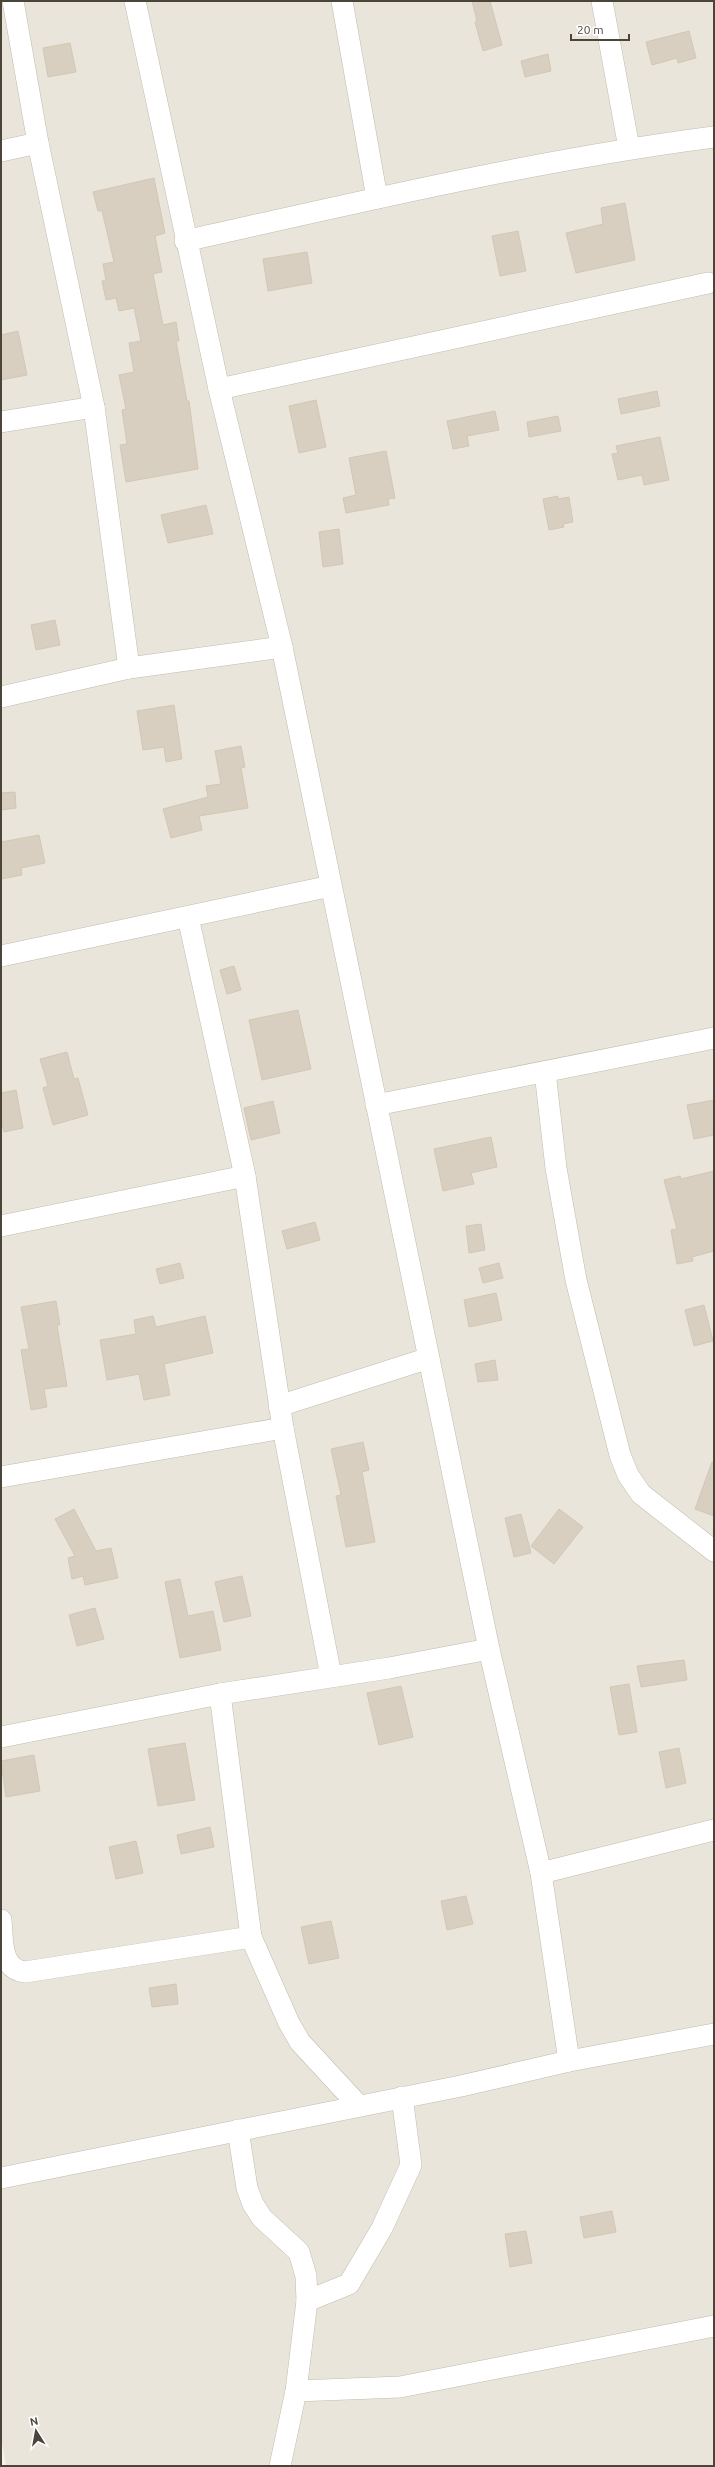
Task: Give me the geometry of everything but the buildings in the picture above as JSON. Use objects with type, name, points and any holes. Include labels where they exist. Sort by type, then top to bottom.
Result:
[{"type":"street","points":[[13,1],[38,142],[94,407],[129,668]]},
{"type":"street","points":[[135,1],[185,241],[218,389],[282,647],[489,1649],[541,1873],[569,2061]]},
{"type":"street","points":[[342,1],[377,198]]},
{"type":"street","points":[[602,1],[629,148]]},
{"type":"street","points":[[185,241],[377,198],[629,148],[714,137]]},
{"type":"street","points":[[1,151],[38,142]]},
{"type":"street","points":[[218,389],[708,283]]},
{"type":"street","points":[[1,422],[94,407]]},
{"type":"street","points":[[1,697],[129,668],[282,647]]},
{"type":"street","points":[[1,956],[331,886]]},
{"type":"street","points":[[188,917],[245,1176],[279,1406],[331,1676]]},
{"type":"street","points":[[376,1105],[714,1038]]},
{"type":"street","points":[[545,1072],[556,1168],[576,1280],[620,1455],[628,1475],[641,1494],[714,1551]]},
{"type":"street","points":[[1,1226],[245,1176]]},
{"type":"street","points":[[279,1406],[429,1358]]},
{"type":"street","points":[[1,1477],[283,1428]]},
{"type":"street","points":[[1,1737],[220,1694],[389,1668],[489,1649]]},
{"type":"street","points":[[220,1694],[251,1937],[289,2023],[300,2042],[359,2106]]},
{"type":"street","points":[[541,1873],[714,1830]]},
{"type":"street","points":[[1,1920],[7,1960],[12,1968],[25,1972],[251,1937]]},
{"type":"street","points":[[1,2178],[359,2106],[569,2061],[714,2034]]},
{"type":"street","points":[[307,2301],[349,2284],[382,2228],[410,2165],[402,2097]]},
{"type":"street","points":[[238,2130],[247,2188],[253,2204],[262,2218],[299,2252],[306,2276],[307,2301],[296,2391],[280,2466]]},
{"type":"street","points":[[296,2391],[400,2387],[714,2326]]},
{"type":"shaded area","points":[[1,1],[714,1],[714,2466],[6,2466],[1,2437]]}]
